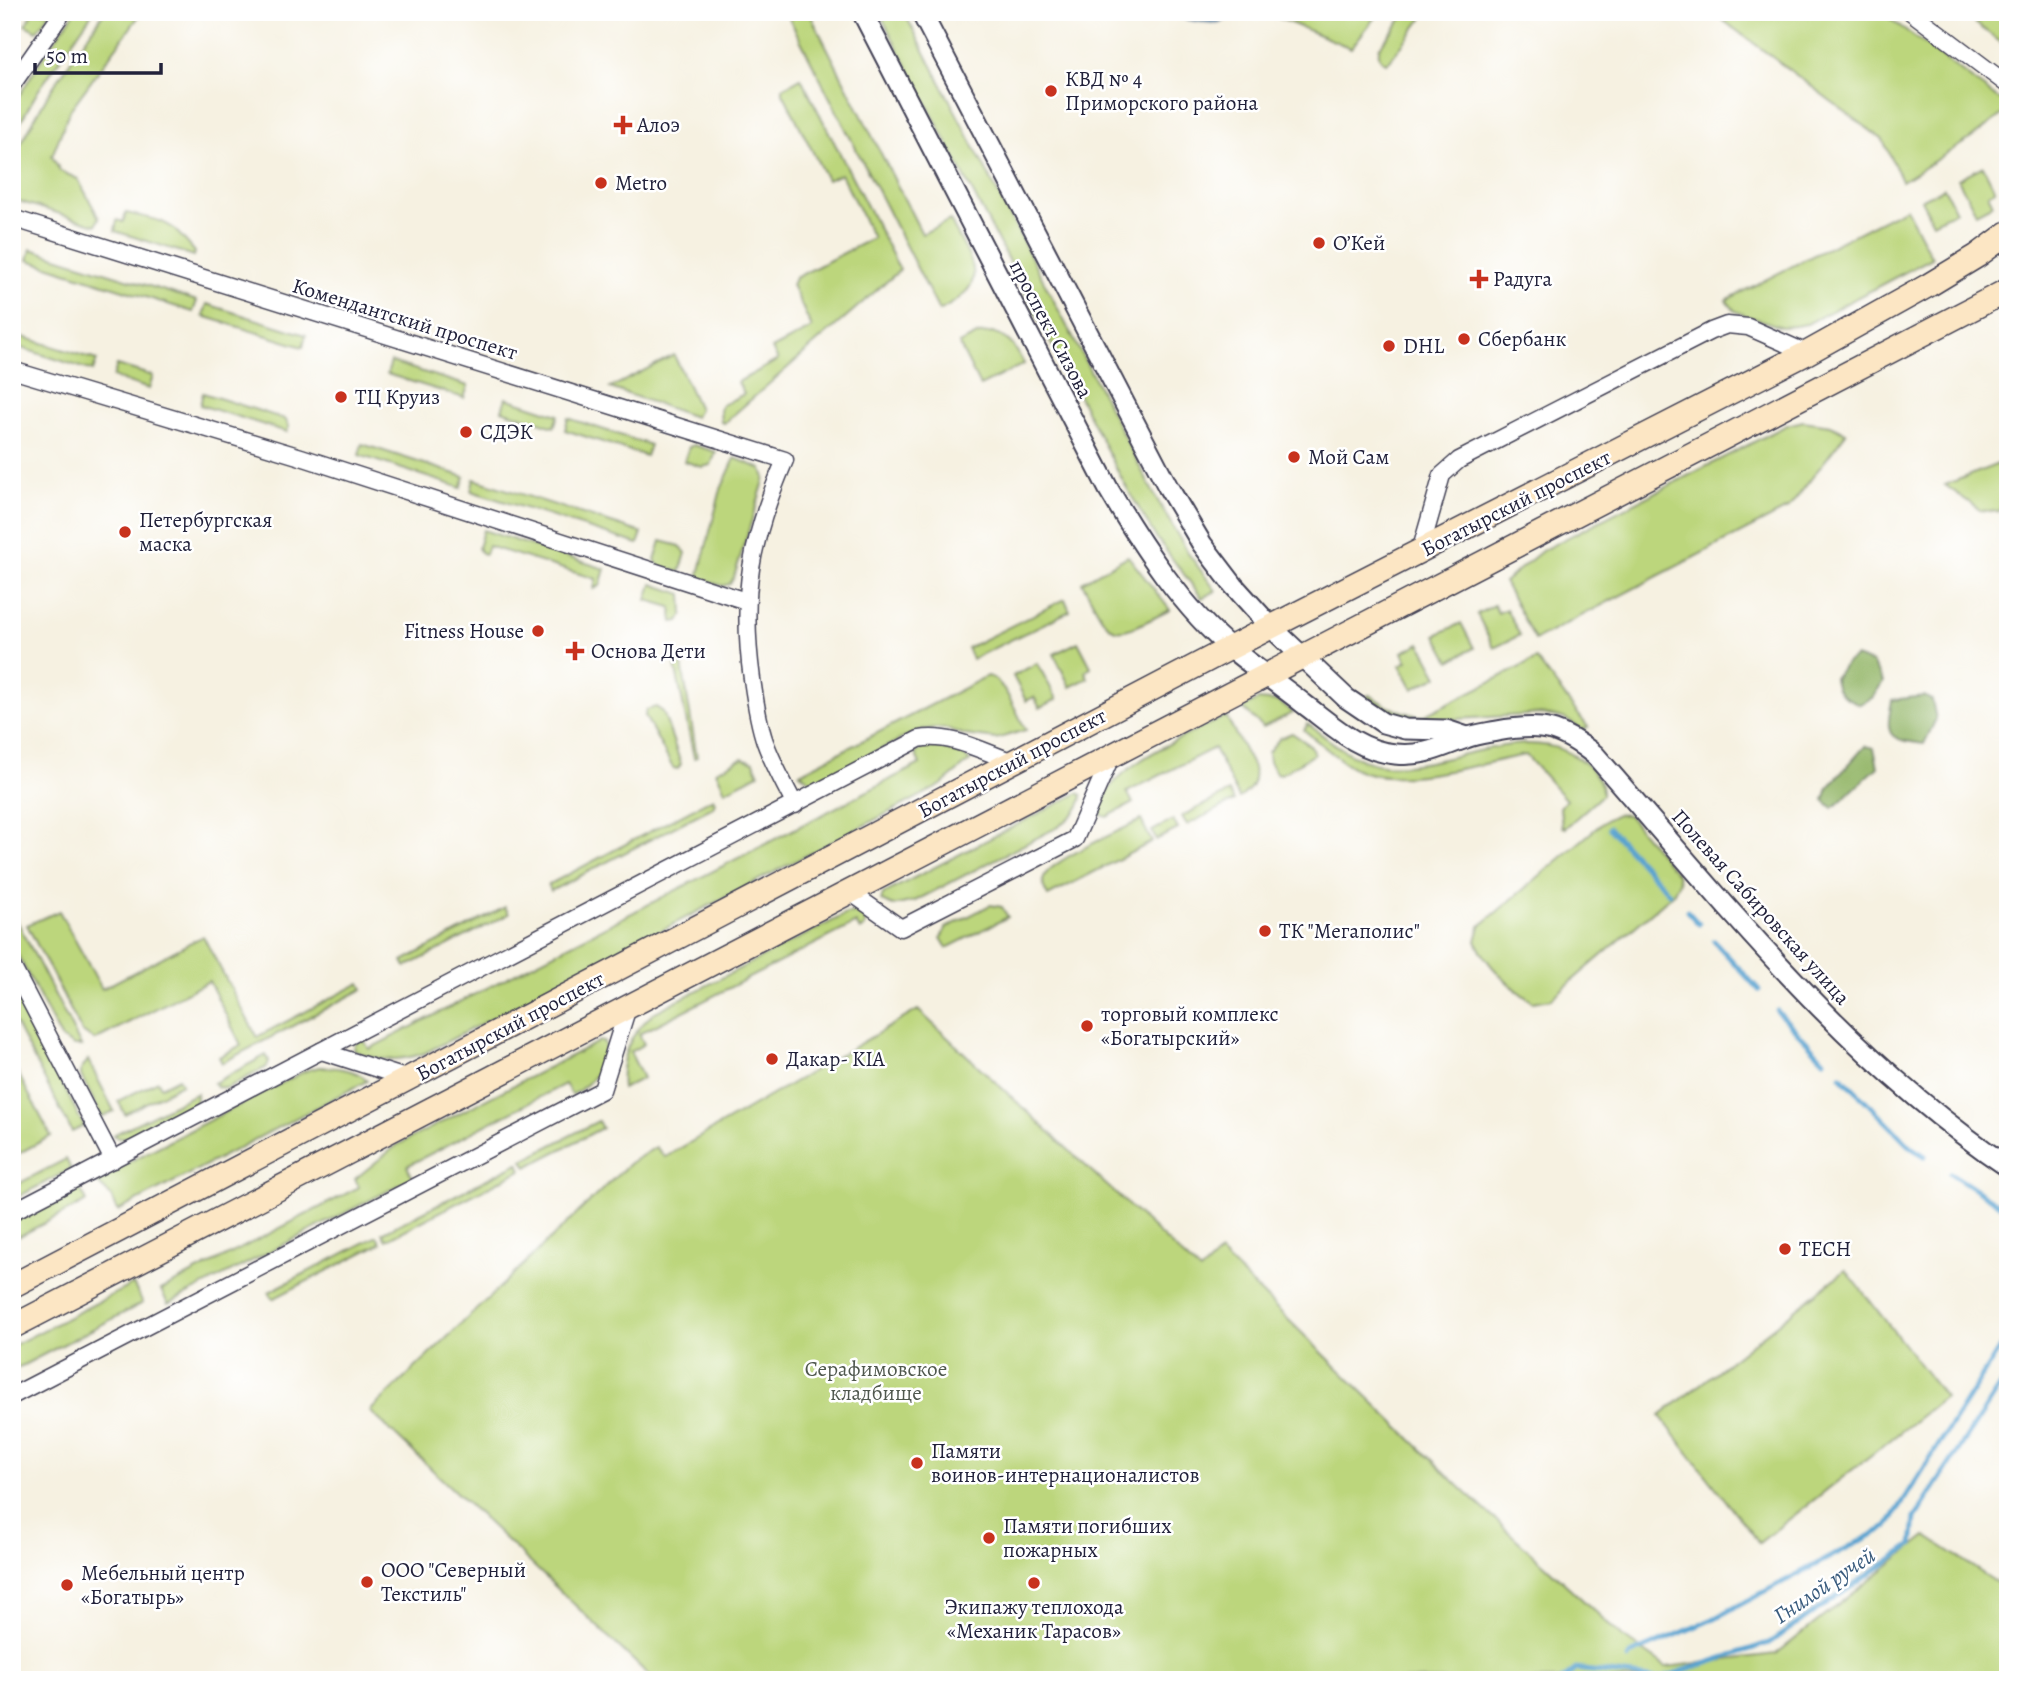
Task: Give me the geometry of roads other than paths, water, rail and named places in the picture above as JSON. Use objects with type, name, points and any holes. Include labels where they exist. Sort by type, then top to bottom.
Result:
[{"type":"main road","name":"Богатырский проспект","points":[[12,1286],[1230,648],[1807,354],[1929,285],[1977,256],[2008,233]]},
{"type":"main road","name":"Богатырский проспект","points":[[12,1327],[2008,290]]},
{"type":"street","points":[[12,85],[63,12]]},
{"type":"street","name":"проспект Сизова","points":[[862,12],[1116,501],[1142,545],[1193,609],[1230,648],[1268,676]]},
{"type":"street","name":"проспект Сизова","points":[[921,12],[1167,487],[1202,544],[1234,586],[1303,658]]},
{"type":"street","points":[[1911,12],[2008,85]]},
{"type":"street","name":"Комендантский проспект","points":[[12,218],[785,460],[766,505],[756,540],[746,601]]},
{"type":"street","points":[[1420,552],[1442,475],[1459,460],[1699,337],[1727,325],[1748,327],[1807,354]]},
{"type":"street","points":[[12,370],[301,457],[746,601],[747,643],[764,740],[795,805]]},
{"type":"street","name":"Полевая Сабировская улица","points":[[1303,658],[1346,698],[1383,723],[1405,729],[1446,730],[1467,737]]},
{"type":"street","name":"Полевая Сабировская улица","points":[[1268,676],[1357,744],[1377,751],[1397,755],[1423,753],[1446,748],[1467,737],[1521,727],[1553,729],[1575,739],[1595,755],[1792,980],[1854,1043],[1939,1116],[2008,1167]]},
{"type":"street","points":[[12,1212],[919,739],[934,736],[1013,762]]},
{"type":"street","points":[[850,892],[901,928],[1075,839],[1111,757]]},
{"type":"street","points":[[12,966],[113,1160]]},
{"type":"street","points":[[12,1396],[602,1090],[628,1007]]},
{"type":"street","points":[[321,1051],[409,1079]]},
{"type":"water","points":[[1154,12],[1233,12],[1226,20],[1214,23]]},
{"type":"waterway","points":[[1609,828],[1669,893]]},
{"type":"waterway","points":[[1687,911],[1699,924]]},
{"type":"waterway","points":[[1714,941],[1759,990]]},
{"type":"waterway","points":[[1777,1011],[1824,1060]]},
{"type":"waterway","points":[[1841,1076],[1912,1148],[1925,1156]]},
{"type":"waterway","points":[[1950,1173],[2002,1206]]},
{"type":"waterway","points":[[1628,1659],[1630,1655],[1713,1619],[1887,1527],[2008,1335]]},
{"type":"waterway","name":"Гнилой ручей","points":[[1562,1680],[1576,1669],[1658,1679],[1769,1643],[1912,1545],[1915,1518],[2008,1373]]},
{"type":"place","name":"КВД № 4 Приморского района","points":[[1051,91]]},
{"type":"place","name":"Алоэ","points":[[623,125]]},
{"type":"place","name":"Metro","points":[[601,183]]},
{"type":"place","name":"О’Кей","points":[[1319,243]]},
{"type":"place","name":"Радуга","points":[[1479,279]]},
{"type":"place","name":"Сбербанк","points":[[1464,339]]},
{"type":"place","name":"DHL","points":[[1389,346]]},
{"type":"place","name":"ТЦ Круиз","points":[[341,397]]},
{"type":"place","name":"СДЭК","points":[[466,432]]},
{"type":"place","name":"Мой Сам","points":[[1294,457]]},
{"type":"place","name":"Петербургская маска","points":[[125,532]]},
{"type":"place","name":"Fitness House","points":[[538,631]]},
{"type":"place","name":"Основа Дети","points":[[575,651]]},
{"type":"place","name":"ТК \"Мегаполис\"","points":[[1265,931]]},
{"type":"place","name":"торговый комплекс «Богатырский»","points":[[1087,1026]]},
{"type":"place","name":"Дакар- KIA","points":[[772,1059]]},
{"type":"place","name":"TECH","points":[[1785,1249]]},
{"type":"place","name":"Памяти воинов-интернационалистов","points":[[917,1463]]},
{"type":"place","name":"Памяти погибших пожарных","points":[[989,1538]]},
{"type":"place","name":"ООО \"Северный Текстиль\"","points":[[367,1582]]},
{"type":"place","name":"Экипажу теплохода «Механик Тарасов»","points":[[1034,1583]]},
{"type":"place","name":"Мебельный центр «Богатырь»","points":[[67,1585]]},
{"type":"park label","name":"Серафимовское кладбище","points":[[876,1381]]}]
